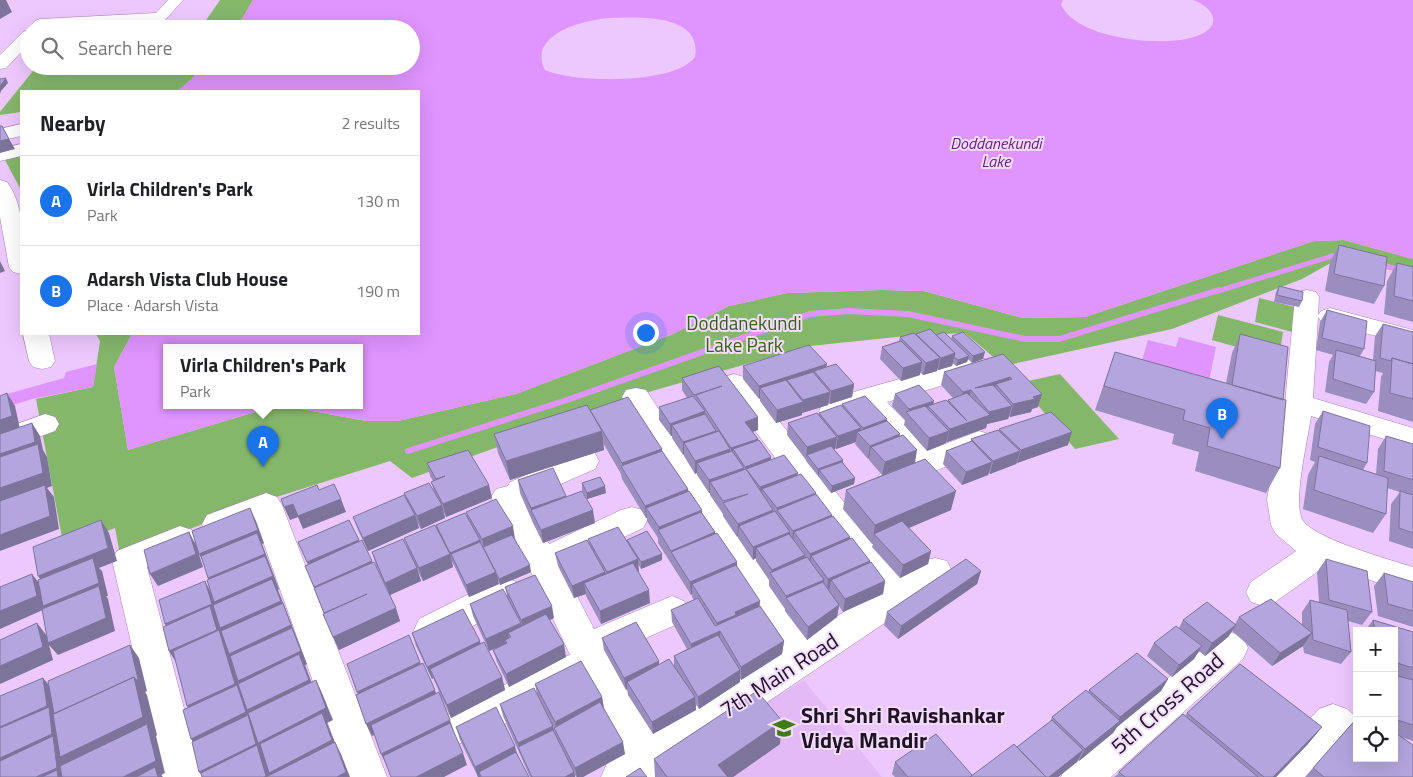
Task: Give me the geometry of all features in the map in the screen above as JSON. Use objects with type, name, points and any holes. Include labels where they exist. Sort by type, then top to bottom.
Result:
[{"type":"street","points":[[159,20],[176,0]]},
{"type":"street","points":[[101,20],[113,7]]},
{"type":"street","points":[[44,20],[57,8]]},
{"type":"street","points":[[0,64],[20,44]]},
{"type":"street","points":[[0,135],[20,130]]},
{"type":"street","points":[[0,155],[20,150]]},
{"type":"street","points":[[2,198],[20,263]]},
{"type":"street","points":[[1413,338],[1342,319],[1307,303],[1299,403],[1283,499],[1288,525],[1304,540],[1323,550],[1413,581]]},
{"type":"street","points":[[36,335],[42,361]]},
{"type":"street","points":[[793,426],[867,398],[1003,359]]},
{"type":"street","points":[[734,384],[793,426],[852,493],[898,596]]},
{"type":"street","points":[[636,397],[803,659]]},
{"type":"street","points":[[867,398],[927,462]]},
{"type":"street","points":[[1299,403],[1413,438]]},
{"type":"street","points":[[0,441],[45,424]]},
{"type":"street","points":[[852,493],[1000,432]]},
{"type":"street","points":[[584,461],[494,502],[545,566],[588,655],[635,769]]},
{"type":"street","points":[[182,777],[129,560],[266,505],[367,777]]},
{"type":"street","points":[[431,630],[632,519]]},
{"type":"street","points":[[1263,592],[1323,550]]},
{"type":"street","name":"7th Main Road","points":[[635,769],[935,571]]},
{"type":"street","points":[[462,726],[588,655],[672,611]]},
{"type":"street","name":"5th Cross Road","points":[[1081,777],[1230,648]]},
{"type":"street","points":[[1280,777],[1333,722],[1353,738]]},
{"type":"shaded area","name":"Shri Shri Ravishankar Vidya Mandir","points":[[804,680],[882,777],[644,777]]},
{"type":"green space","points":[[220,0],[253,0],[241,20],[206,20]]},
{"type":"green space","points":[[30,75],[196,75],[179,90],[20,90],[20,112],[0,115],[0,112]]},
{"type":"green space","points":[[20,155],[20,188],[5,160]]},
{"type":"green space","name":"Doddanekundi Lake Park","points":[[1344,240],[1413,259],[1413,277],[1374,265],[1336,260],[1302,279],[1172,329],[1004,366],[965,333],[906,336],[810,346],[652,391],[412,478],[390,461],[267,500],[120,555],[115,528],[64,548],[36,399],[93,387],[100,341],[97,335],[131,335],[114,367],[128,450],[265,409],[301,409],[366,421],[398,421],[516,394],[673,334],[729,306],[787,293],[882,290],[924,291],[1023,318],[1085,317],[1314,241]]},
{"type":"green space","points":[[1259,298],[1295,307],[1292,332],[1255,322]]},
{"type":"green space","points":[[1218,315],[1283,332],[1279,359],[1212,340]]},
{"type":"green space","points":[[1060,374],[1119,439],[1075,449],[1019,383]]},
{"type":"water","name":"Doddanekundi Lake","points":[[253,0],[1063,0],[1061,5],[1070,17],[1085,26],[1123,38],[1165,41],[1183,40],[1197,36],[1211,27],[1213,17],[1211,12],[1193,0],[1413,0],[1413,259],[1344,240],[1314,241],[1085,317],[1023,318],[924,291],[882,290],[787,293],[729,306],[673,334],[516,394],[398,421],[366,421],[301,409],[363,409],[363,344],[163,344],[163,409],[265,409],[128,450],[114,367],[131,335],[420,335],[420,90],[179,90],[196,75],[420,75],[420,20],[241,20]],"holes":[[[637,18],[666,21],[679,26],[689,33],[695,43],[695,57],[684,66],[667,73],[623,79],[577,77],[545,70],[541,57],[544,47],[551,38],[562,31],[587,21]]]},
{"type":"water","points":[[1179,337],[1216,347],[1207,391],[1139,371],[1148,340],[1176,347]]},
{"type":"water","points":[[97,364],[93,387],[32,399],[0,409],[0,396],[64,378],[66,372]]},
{"type":"building","points":[[6,78],[0,86],[0,79]]},
{"type":"building","points":[[0,126],[2,126],[9,139],[0,141]]},
{"type":"building","points":[[1339,245],[1387,257],[1384,286],[1334,274]]},
{"type":"building","points":[[1397,263],[1413,267],[1413,301],[1394,296]]},
{"type":"building","points":[[1279,286],[1303,292],[1302,301],[1277,295]]},
{"type":"building","points":[[1327,310],[1367,321],[1364,349],[1322,338]]},
{"type":"building","points":[[1383,324],[1413,332],[1413,364],[1392,358],[1391,361],[1380,358]]},
{"type":"building","points":[[930,329],[955,353],[941,358],[916,334]]},
{"type":"building","points":[[944,332],[969,356],[958,360],[954,357],[955,353],[936,335]]},
{"type":"building","points":[[963,332],[985,352],[973,356],[952,336]]},
{"type":"building","points":[[914,333],[940,358],[926,363],[900,337]]},
{"type":"building","points":[[1240,334],[1288,347],[1283,400],[1232,385]]},
{"type":"building","points":[[901,341],[922,362],[903,368],[882,347]]},
{"type":"building","points":[[809,345],[827,364],[759,386],[743,366]]},
{"type":"building","points":[[1336,350],[1376,361],[1374,392],[1333,379]]},
{"type":"building","points":[[1115,352],[1286,400],[1280,468],[1207,446],[1210,428],[1183,420],[1185,410],[1104,386]]},
{"type":"building","points":[[1003,354],[1042,394],[1033,397],[1035,399],[1013,404],[996,384],[1012,379],[1010,377],[975,388],[993,385],[1012,406],[989,412],[971,390],[963,392],[944,372]]},
{"type":"building","points":[[1392,358],[1413,364],[1413,399],[1390,393]]},
{"type":"building","points":[[836,364],[854,384],[831,391],[814,371]]},
{"type":"building","points":[[719,366],[758,417],[745,422],[758,439],[731,448],[696,395],[722,386],[694,395],[682,378]]},
{"type":"building","points":[[813,372],[830,392],[803,400],[787,380]]},
{"type":"building","points":[[786,380],[803,402],[777,410],[760,388]]},
{"type":"building","points":[[919,385],[934,401],[909,409],[895,394]]},
{"type":"building","points":[[7,393],[12,416],[0,420],[0,396]]},
{"type":"building","points":[[967,393],[990,415],[950,429],[928,406],[946,400],[967,421],[948,400]]},
{"type":"building","points":[[693,396],[705,411],[670,424],[659,407]]},
{"type":"building","points":[[865,396],[887,419],[863,428],[842,404]]},
{"type":"building","points":[[628,397],[662,449],[622,463],[590,410]]},
{"type":"building","points":[[587,405],[602,431],[506,461],[494,434]]},
{"type":"building","points":[[841,405],[861,428],[838,436],[819,413]]},
{"type":"building","points":[[925,406],[949,431],[929,438],[906,412]]},
{"type":"building","points":[[1323,411],[1370,426],[1367,463],[1318,447]]},
{"type":"building","points":[[1051,412],[1072,432],[1021,450],[999,429]]},
{"type":"building","points":[[817,413],[837,437],[807,447],[788,423]]},
{"type":"building","points":[[705,414],[716,431],[683,442],[672,425]]},
{"type":"building","points":[[887,421],[900,434],[870,446],[857,432]]},
{"type":"building","points":[[32,423],[35,442],[0,454],[0,434]]},
{"type":"building","points":[[998,430],[1020,451],[993,461],[971,439]]},
{"type":"building","points":[[719,431],[730,449],[695,461],[684,443]]},
{"type":"building","points":[[903,435],[917,450],[885,462],[871,447]]},
{"type":"building","points":[[1386,436],[1413,444],[1413,480],[1384,471]]},
{"type":"building","points":[[759,440],[771,457],[745,467],[733,449]]},
{"type":"building","points":[[972,441],[992,462],[966,472],[946,451]]},
{"type":"building","points":[[38,444],[43,473],[0,488],[0,457]]},
{"type":"building","points":[[831,446],[843,460],[818,469],[807,455]]},
{"type":"building","points":[[468,450],[489,485],[443,504],[431,482],[445,476],[436,479],[427,463]]},
{"type":"building","points":[[662,451],[688,489],[645,506],[621,466]]},
{"type":"building","points":[[732,451],[744,468],[709,480],[697,463]]},
{"type":"building","points":[[784,455],[798,473],[760,487],[746,469]]},
{"type":"building","points":[[1319,456],[1388,478],[1386,514],[1314,490]]},
{"type":"building","points":[[925,459],[956,491],[875,525],[846,490]]},
{"type":"building","points":[[842,462],[855,478],[832,486],[819,470]]},
{"type":"building","points":[[553,468],[566,496],[531,508],[518,480]]},
{"type":"building","points":[[746,469],[773,510],[738,524],[723,503],[748,494],[723,501],[710,482]]},
{"type":"building","points":[[801,474],[816,493],[777,508],[762,489]]},
{"type":"building","points":[[600,477],[605,486],[587,493],[582,483]]},
{"type":"building","points":[[429,483],[442,505],[417,516],[404,493]]},
{"type":"building","points":[[334,484],[341,499],[298,516],[293,504],[284,507],[281,499],[317,485],[319,490]]},
{"type":"building","points":[[45,485],[50,516],[0,535],[0,501]]},
{"type":"building","points":[[582,491],[593,510],[541,530],[531,510]]},
{"type":"building","points":[[689,491],[702,510],[659,527],[646,508]]},
{"type":"building","points":[[1400,491],[1413,495],[1413,533],[1399,528]]},
{"type":"building","points":[[816,494],[832,515],[793,531],[777,510]]},
{"type":"building","points":[[404,495],[415,515],[363,538],[353,517]]},
{"type":"building","points":[[496,499],[513,526],[482,539],[466,512]]},
{"type":"building","points":[[250,508],[258,530],[199,554],[192,531]]},
{"type":"building","points":[[775,511],[790,532],[753,547],[739,526]]},
{"type":"building","points":[[701,512],[715,532],[671,551],[658,530]]},
{"type":"building","points":[[465,513],[480,540],[450,553],[436,525]]},
{"type":"building","points":[[833,516],[850,537],[810,554],[794,532]]},
{"type":"building","points":[[101,520],[108,548],[38,576],[33,547]]},
{"type":"building","points":[[349,520],[359,540],[307,562],[298,542]]},
{"type":"building","points":[[902,521],[931,551],[903,565],[874,534]]},
{"type":"building","points":[[435,525],[450,554],[419,568],[404,538]]},
{"type":"building","points":[[618,527],[638,559],[607,572],[588,539]]},
{"type":"building","points":[[647,531],[662,554],[641,562],[627,540]]},
{"type":"building","points":[[189,532],[196,554],[150,574],[144,550]]},
{"type":"building","points":[[257,533],[265,554],[208,578],[201,556]]},
{"type":"building","points":[[717,533],[737,562],[690,582],[671,552]]},
{"type":"building","points":[[789,534],[805,555],[772,570],[756,548]]},
{"type":"building","points":[[512,535],[530,565],[499,579],[483,547]]},
{"type":"building","points":[[852,538],[870,561],[828,579],[811,556]]},
{"type":"building","points":[[403,539],[417,568],[385,583],[372,552]]},
{"type":"building","points":[[362,540],[372,561],[314,587],[305,566]]},
{"type":"building","points":[[587,540],[605,572],[572,586],[555,553]]},
{"type":"building","points":[[480,542],[496,572],[466,585],[451,554]]},
{"type":"building","points":[[265,556],[273,576],[214,602],[207,580]]},
{"type":"building","points":[[807,557],[824,580],[786,596],[770,573]]},
{"type":"building","points":[[93,558],[99,583],[43,606],[38,580]]},
{"type":"building","points":[[966,559],[981,571],[901,626],[887,612]]},
{"type":"building","points":[[1326,559],[1367,571],[1372,612],[1329,600]]},
{"type":"building","points":[[374,562],[396,608],[333,637],[323,614],[367,594],[324,613],[314,588]]},
{"type":"building","points":[[871,562],[885,581],[845,599],[831,580]]},
{"type":"building","points":[[633,563],[649,590],[600,611],[584,583]]},
{"type":"building","points":[[736,565],[760,601],[735,612],[736,615],[717,623],[692,584]]},
{"type":"building","points":[[1384,573],[1413,582],[1413,611],[1388,604]]},
{"type":"building","points":[[32,574],[37,596],[0,611],[0,587]]},
{"type":"building","points":[[535,575],[552,606],[521,620],[505,587]]},
{"type":"building","points":[[272,579],[281,601],[220,628],[213,605]]},
{"type":"building","points":[[205,581],[212,604],[165,624],[159,600]]},
{"type":"building","points":[[823,582],[839,605],[808,627],[786,598]]},
{"type":"building","points":[[99,586],[106,618],[48,643],[42,609]]},
{"type":"building","points":[[503,589],[521,623],[486,639],[470,604]]},
{"type":"building","points":[[698,598],[715,626],[760,606],[784,641],[741,667],[720,631],[691,644],[671,610]]},
{"type":"building","points":[[1271,599],[1312,633],[1280,653],[1239,617]]},
{"type":"building","points":[[1310,600],[1347,610],[1351,652],[1313,640]]},
{"type":"building","points":[[1207,602],[1236,625],[1212,643],[1183,620]]},
{"type":"building","points":[[283,603],[291,625],[229,654],[221,631]]},
{"type":"building","points":[[210,606],[217,630],[169,651],[163,627]]},
{"type":"building","points":[[463,609],[480,641],[427,667],[412,633]]},
{"type":"building","points":[[546,614],[564,644],[506,674],[493,650],[507,643],[505,640],[511,637],[508,633]]},
{"type":"building","points":[[1373,620],[1396,627],[1374,627]]},
{"type":"building","points":[[636,622],[659,661],[624,678],[602,638]]},
{"type":"building","points":[[37,623],[43,647],[0,666],[0,640]]},
{"type":"building","points":[[1176,626],[1202,646],[1179,665],[1154,643]]},
{"type":"building","points":[[292,628],[301,651],[238,681],[230,656]]},
{"type":"building","points":[[1398,628],[1413,632],[1413,668],[1398,663]]},
{"type":"building","points":[[219,630],[235,684],[187,706],[173,651]]},
{"type":"building","points":[[409,635],[420,662],[357,692],[347,664]]},
{"type":"building","points":[[718,635],[740,670],[698,697],[674,656]]},
{"type":"building","points":[[484,642],[502,677],[447,705],[430,669]]},
{"type":"building","points":[[130,645],[138,679],[136,680],[134,677],[54,714],[48,681]]},
{"type":"building","points":[[1137,653],[1168,679],[1120,717],[1089,690]]},
{"type":"building","points":[[299,654],[309,680],[247,710],[238,684]]},
{"type":"building","points":[[669,659],[695,697],[652,722],[627,682]]},
{"type":"building","points":[[581,661],[602,697],[555,722],[535,684]]},
{"type":"building","points":[[423,663],[435,690],[366,724],[356,695]]},
{"type":"building","points":[[1240,664],[1322,727],[1273,777],[1264,777],[1187,713]]},
{"type":"building","points":[[1398,676],[1413,680],[1413,725],[1398,720]]},
{"type":"building","points":[[134,677],[143,717],[60,757],[53,714]]},
{"type":"building","points":[[43,678],[47,706],[0,727],[0,696]]},
{"type":"building","points":[[316,680],[326,708],[258,743],[248,713]]},
{"type":"building","points":[[237,685],[246,712],[191,739],[183,710]]},
{"type":"building","points":[[534,688],[553,726],[518,743],[500,704]]},
{"type":"building","points":[[1086,690],[1120,721],[1085,749],[1052,717]]},
{"type":"building","points":[[757,691],[782,721],[718,765],[728,777],[667,777],[654,759]]},
{"type":"building","points":[[439,692],[450,720],[381,754],[371,725]]},
{"type":"building","points":[[600,702],[623,742],[575,768],[554,728]]},
{"type":"building","points":[[49,707],[52,734],[0,758],[0,728]]},
{"type":"building","points":[[496,707],[515,746],[475,767],[456,727]]},
{"type":"building","points":[[322,713],[332,740],[269,773],[260,744]]},
{"type":"building","points":[[1183,714],[1258,777],[1125,777],[1119,772]]},
{"type":"building","points":[[248,715],[256,744],[199,772],[192,742]]},
{"type":"building","points":[[1052,720],[1083,750],[1049,777],[1046,777],[1017,747]]},
{"type":"building","points":[[450,723],[463,753],[416,777],[391,777],[383,756]]},
{"type":"building","points":[[1353,723],[1353,762],[1398,762],[1398,735],[1413,745],[1413,777],[1324,777],[1313,768]]},
{"type":"building","points":[[147,724],[156,761],[123,777],[62,777],[60,766]]},
{"type":"building","points":[[553,730],[574,772],[565,777],[532,777],[518,747]]},
{"type":"building","points":[[936,734],[972,775],[970,777],[908,777],[895,762]]},
{"type":"building","points":[[53,736],[57,768],[36,777],[0,777],[0,761]]},
{"type":"building","points":[[335,742],[346,772],[337,777],[266,777]]},
{"type":"building","points":[[1014,744],[1046,777],[970,777]]},
{"type":"building","points":[[257,745],[266,776],[202,777],[201,773]]},
{"type":"building","points":[[516,752],[529,777],[481,777],[479,772]]},
{"type":"building","points":[[155,767],[158,777],[136,777]]},
{"type":"building","points":[[640,768],[647,777],[626,777]]},
{"type":"building","points":[[57,770],[58,777],[42,777]]},
{"type":"waterway","points":[[1215,292],[1332,256],[1341,256]]},
{"type":"waterway","points":[[1378,264],[1413,273]]},
{"type":"waterway","points":[[408,451],[564,401],[810,314],[848,311],[908,314],[1025,339],[1059,339],[1219,290]]},
{"type":"place","name":"Adarsh Vista Club House","points":[[1222,439]]},
{"type":"place","name":"Virla Children's Park","points":[[263,467]]},
{"type":"place","name":"Shri Shri Ravishankar Vidya Mandir","points":[[784,728]]}]
